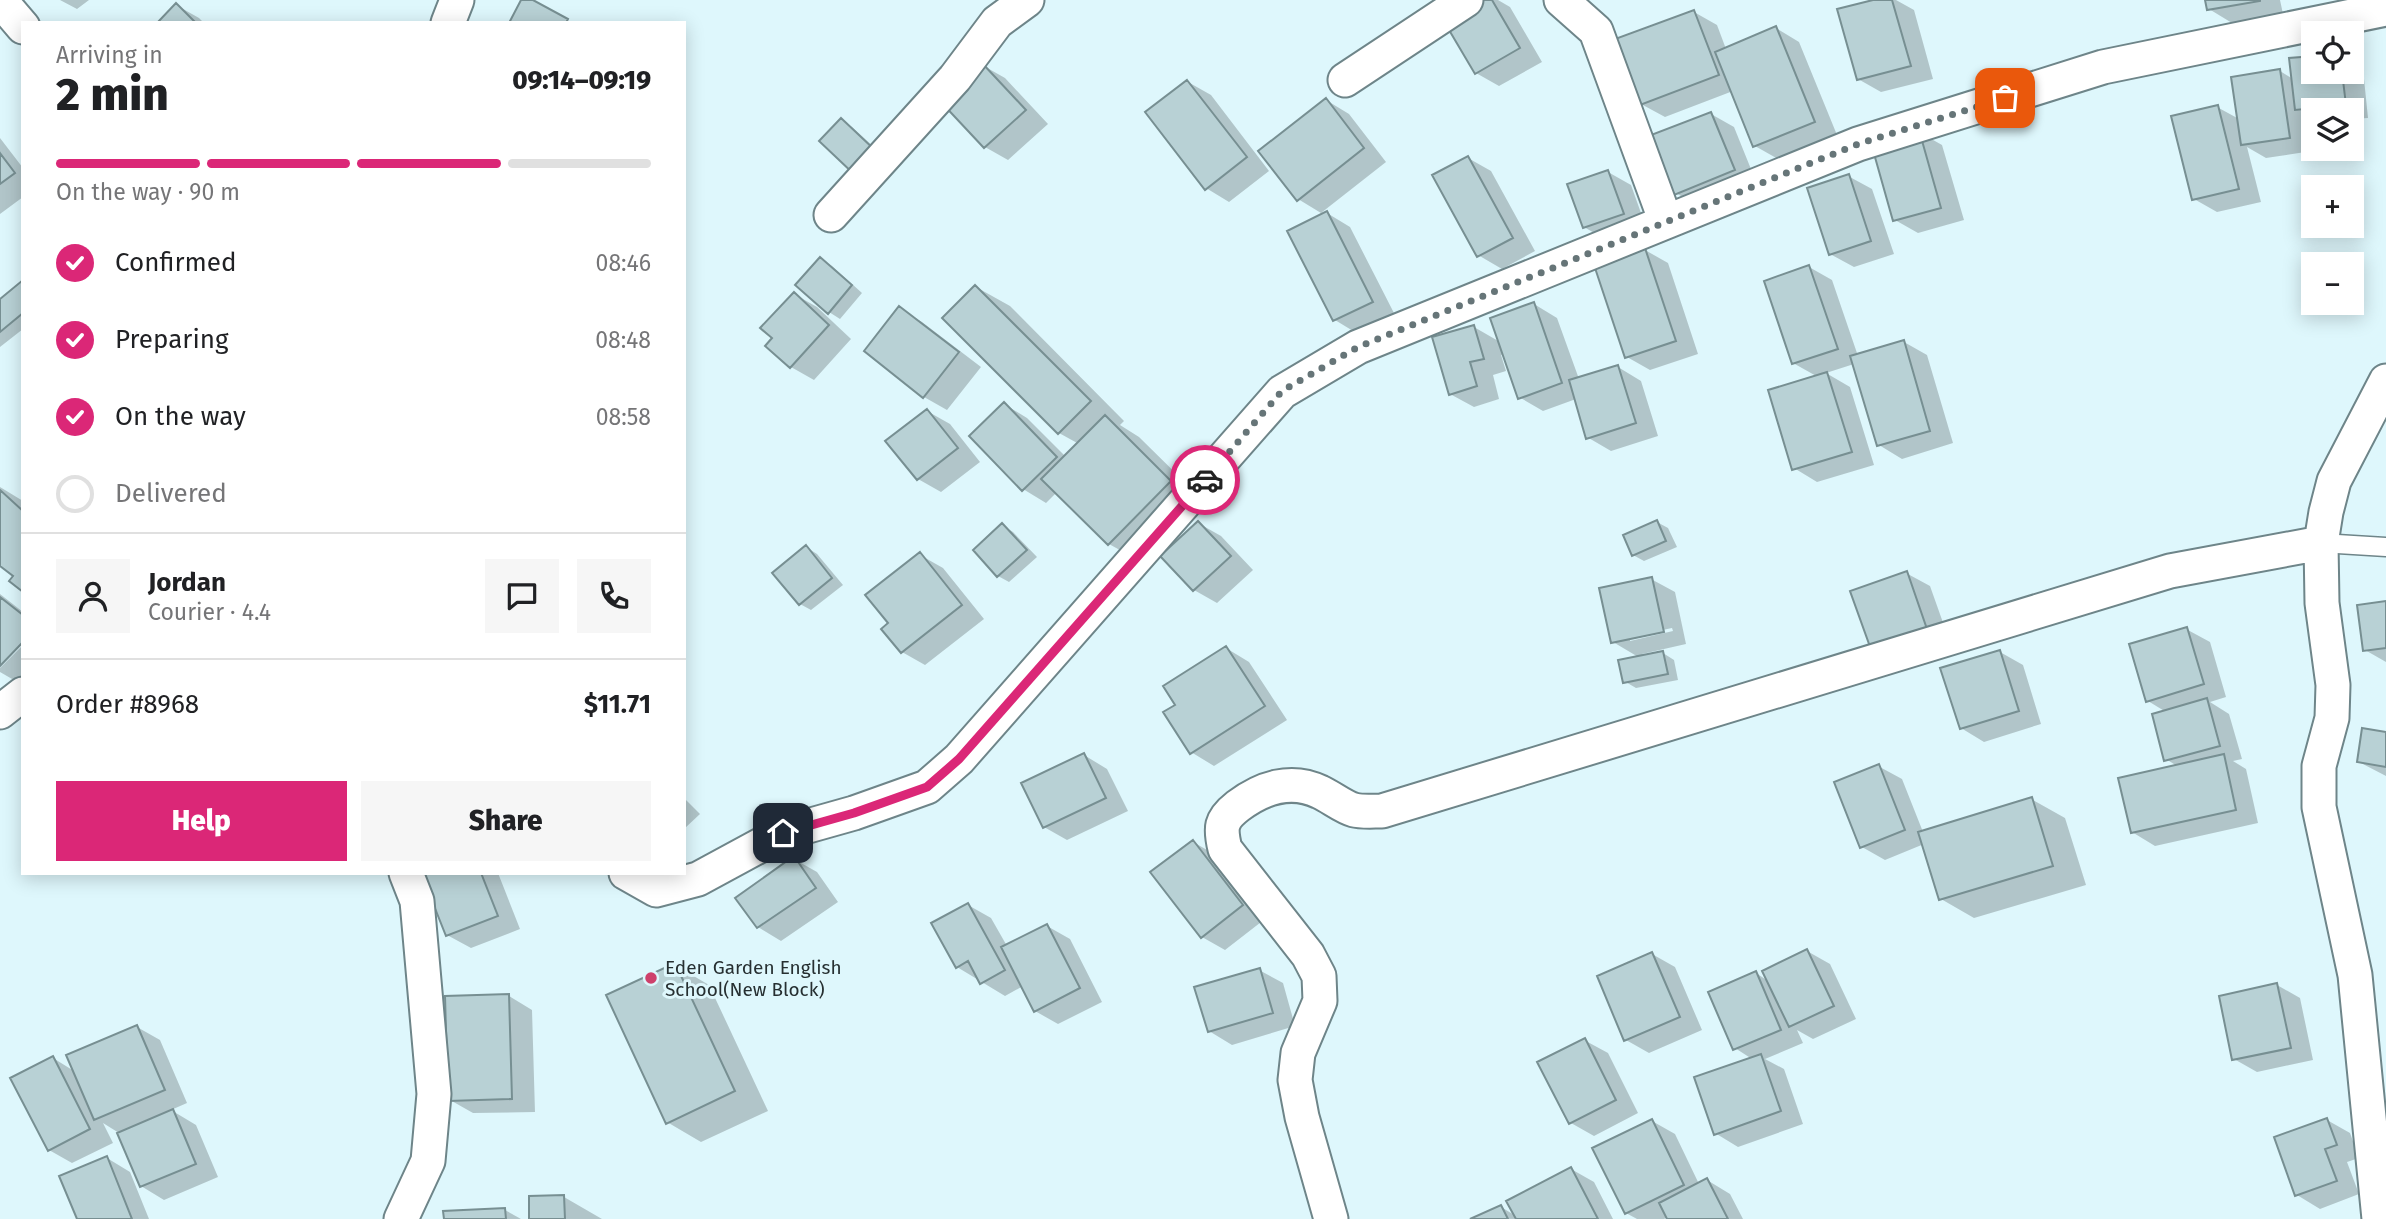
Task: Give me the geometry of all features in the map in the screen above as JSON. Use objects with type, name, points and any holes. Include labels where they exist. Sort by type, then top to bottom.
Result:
[{"type":"street","points":[[0,0],[21,25]]},
{"type":"street","points":[[449,21],[457,0]]},
{"type":"street","points":[[831,215],[955,78],[997,22],[1027,0]]},
{"type":"street","points":[[1345,80],[1466,0]]},
{"type":"street","points":[[1561,0],[1596,32],[1667,222]]},
{"type":"street","points":[[630,875],[656,890],[698,879],[783,833],[854,813],[927,787],[959,759],[1282,391],[1358,347],[1858,144],[2103,67],[2386,9]]},
{"type":"street","points":[[2379,1219],[2355,975],[2319,807],[2319,766],[2332,718],[2333,685],[2322,603],[2321,543],[2326,512],[2334,481],[2386,381]]},
{"type":"street","points":[[1331,1219],[1295,1080],[1298,1053],[1320,1001],[1319,976],[1308,955],[1225,849],[1220,830],[1227,814],[1249,797],[1269,788],[1289,785],[1316,790],[1354,810],[1382,811],[2171,570],[2321,543]]},
{"type":"street","points":[[401,1219],[428,1161],[434,1094],[416,901],[407,875]]},
{"type":"lane","points":[[2321,543],[2386,547]]},
{"type":"building","points":[[521,0],[533,0],[568,19],[567,21],[510,21]]},
{"type":"building","points":[[1473,0],[1492,0],[1520,48],[1475,74],[1442,18]]},
{"type":"building","points":[[1873,0],[1892,0],[1911,66],[1857,80],[1837,9]]},
{"type":"building","points":[[2205,0],[2260,0],[2260,1],[2207,10]]},
{"type":"building","points":[[176,3],[194,21],[159,21]]},
{"type":"building","points":[[1694,10],[1719,75],[1640,105],[1615,39]]},
{"type":"building","points":[[1776,26],[1815,122],[1753,147],[1715,52]]},
{"type":"building","points":[[2301,57],[2301,84],[2343,84],[2345,98],[2301,98],[2301,109],[2295,110],[2289,58]]},
{"type":"building","points":[[982,63],[1026,110],[984,148],[940,101]]},
{"type":"building","points":[[2280,69],[2290,138],[2241,145],[2231,77]]},
{"type":"building","points":[[1187,80],[1247,157],[1205,190],[1145,112]]},
{"type":"building","points":[[1326,98],[1364,148],[1297,201],[1258,151]]},
{"type":"building","points":[[2218,105],[2239,189],[2192,200],[2171,116]]},
{"type":"building","points":[[1711,112],[1735,170],[1674,195],[1651,135]]},
{"type":"building","points":[[841,118],[878,153],[856,176],[819,141]]},
{"type":"building","points":[[1919,130],[1941,208],[1893,221],[1871,143]]},
{"type":"building","points":[[0,153],[15,173],[0,184]]},
{"type":"building","points":[[1468,156],[1513,238],[1477,257],[1432,175]]},
{"type":"building","points":[[1608,170],[1624,214],[1583,228],[1567,184]]},
{"type":"building","points":[[1849,174],[1871,241],[1829,255],[1807,188]]},
{"type":"building","points":[[1327,211],[1373,302],[1333,321],[1287,231]]},
{"type":"building","points":[[1645,248],[1676,341],[1625,358],[1594,265]]},
{"type":"building","points":[[820,257],[852,285],[828,314],[795,285]]},
{"type":"building","points":[[1809,265],[1838,349],[1792,364],[1764,281]]},
{"type":"building","points":[[21,282],[21,315],[0,332],[0,299]]},
{"type":"building","points":[[975,285],[1091,401],[1058,434],[942,318]]},
{"type":"building","points":[[794,292],[829,325],[790,368],[765,346],[772,338],[760,328]]},
{"type":"building","points":[[1534,302],[1562,383],[1518,399],[1490,318]]},
{"type":"building","points":[[899,306],[959,352],[923,398],[864,351]]},
{"type":"building","points":[[1474,325],[1484,359],[1470,362],[1477,386],[1449,395],[1432,337]]},
{"type":"building","points":[[1904,340],[1930,431],[1877,446],[1850,356]]},
{"type":"building","points":[[1618,365],[1636,423],[1586,439],[1569,380]]},
{"type":"building","points":[[1827,372],[1852,452],[1792,470],[1768,390]]},
{"type":"building","points":[[1004,402],[1057,457],[1022,491],[969,436]]},
{"type":"building","points":[[927,409],[958,448],[917,480],[885,441]]},
{"type":"building","points":[[1105,415],[1171,481],[1108,545],[1041,479]]},
{"type":"building","points":[[0,490],[21,509],[21,590],[9,581],[13,576],[0,566]]},
{"type":"building","points":[[1657,520],[1666,541],[1632,556],[1623,535]]},
{"type":"building","points":[[1198,521],[1231,556],[1193,591],[1160,556]]},
{"type":"building","points":[[1002,523],[1027,550],[997,577],[973,550]]},
{"type":"building","points":[[806,545],[832,578],[799,605],[772,573]]},
{"type":"building","points":[[920,552],[962,605],[901,653],[881,629],[888,623],[865,595]]},
{"type":"building","points":[[1907,571],[1929,635],[1873,655],[1850,591]]},
{"type":"building","points":[[1652,577],[1664,632],[1611,643],[1599,588]]},
{"type":"building","points":[[0,597],[21,613],[21,644],[0,666]]},
{"type":"building","points":[[2386,601],[2386,648],[2363,651],[2357,605]]},
{"type":"building","points":[[2187,627],[2204,684],[2146,702],[2129,644]]},
{"type":"building","points":[[1226,646],[1265,706],[1190,754],[1163,712],[1175,705],[1163,686]]},
{"type":"building","points":[[2000,650],[2019,711],[1960,729],[1940,668]]},
{"type":"building","points":[[1663,651],[1668,674],[1623,683],[1618,660]]},
{"type":"building","points":[[2207,698],[2220,746],[2164,761],[2152,714]]},
{"type":"building","points":[[2362,728],[2386,732],[2386,767],[2357,762]]},
{"type":"building","points":[[1084,753],[1106,798],[1043,828],[1021,783]]},
{"type":"building","points":[[2224,754],[2236,810],[2131,833],[2118,778]]},
{"type":"building","points":[[1879,764],[1905,830],[1860,848],[1834,782]]},
{"type":"building","points":[[2032,797],[2053,866],[1939,900],[1918,832]]},
{"type":"building","points":[[1193,840],[1243,905],[1201,938],[1150,872]]},
{"type":"building","points":[[794,856],[816,888],[757,928],[735,898]]},
{"type":"building","points":[[422,875],[482,875],[498,916],[446,936]]},
{"type":"building","points":[[968,903],[1005,970],[980,984],[968,961],[956,968],[931,923]]},
{"type":"building","points":[[1047,924],[1080,988],[1034,1012],[1001,947]]},
{"type":"building","points":[[1807,949],[1834,1006],[1789,1027],[1762,971]]},
{"type":"building","points":[[1652,952],[1680,1017],[1624,1041],[1597,976]]},
{"type":"building","points":[[675,963],[735,1091],[666,1124],[606,995]]},
{"type":"building","points":[[1260,968],[1273,1013],[1208,1032],[1194,987]]},
{"type":"building","points":[[1756,971],[1781,1030],[1733,1050],[1708,992]]},
{"type":"building","points":[[2277,983],[2291,1048],[2232,1060],[2219,996]]},
{"type":"building","points":[[509,994],[512,1099],[448,1101],[445,996]]},
{"type":"building","points":[[137,1025],[165,1090],[94,1120],[66,1055]]},
{"type":"building","points":[[1585,1038],[1616,1100],[1569,1124],[1537,1062]]},
{"type":"building","points":[[1761,1054],[1781,1111],[1714,1135],[1694,1077]]},
{"type":"building","points":[[53,1056],[90,1129],[48,1151],[10,1078]]},
{"type":"building","points":[[173,1109],[196,1164],[140,1187],[117,1133]]},
{"type":"building","points":[[2327,1118],[2337,1145],[2325,1149],[2337,1181],[2295,1196],[2274,1137]]},
{"type":"building","points":[[1652,1119],[1684,1185],[1625,1214],[1592,1148]]},
{"type":"building","points":[[107,1156],[132,1219],[77,1219],[59,1176]]},
{"type":"building","points":[[1571,1167],[1598,1219],[1516,1219],[1506,1201]]},
{"type":"building","points":[[1707,1178],[1728,1219],[1667,1219],[1659,1203]]},
{"type":"building","points":[[564,1195],[565,1219],[529,1219],[529,1196]]},
{"type":"building","points":[[1501,1205],[1508,1219],[1470,1219]]},
{"type":"building","points":[[505,1208],[506,1219],[444,1219],[443,1211]]},
{"type":"way so far","points":[[1205,480],[1282,391],[1358,347],[1858,144],[2005,98]]},
{"type":"place","name":"Eden Garden English School(New Block)","points":[[651,978]]},
{"type":"route","points":[[783,833],[854,813],[927,787],[959,759],[1205,480]]}]
